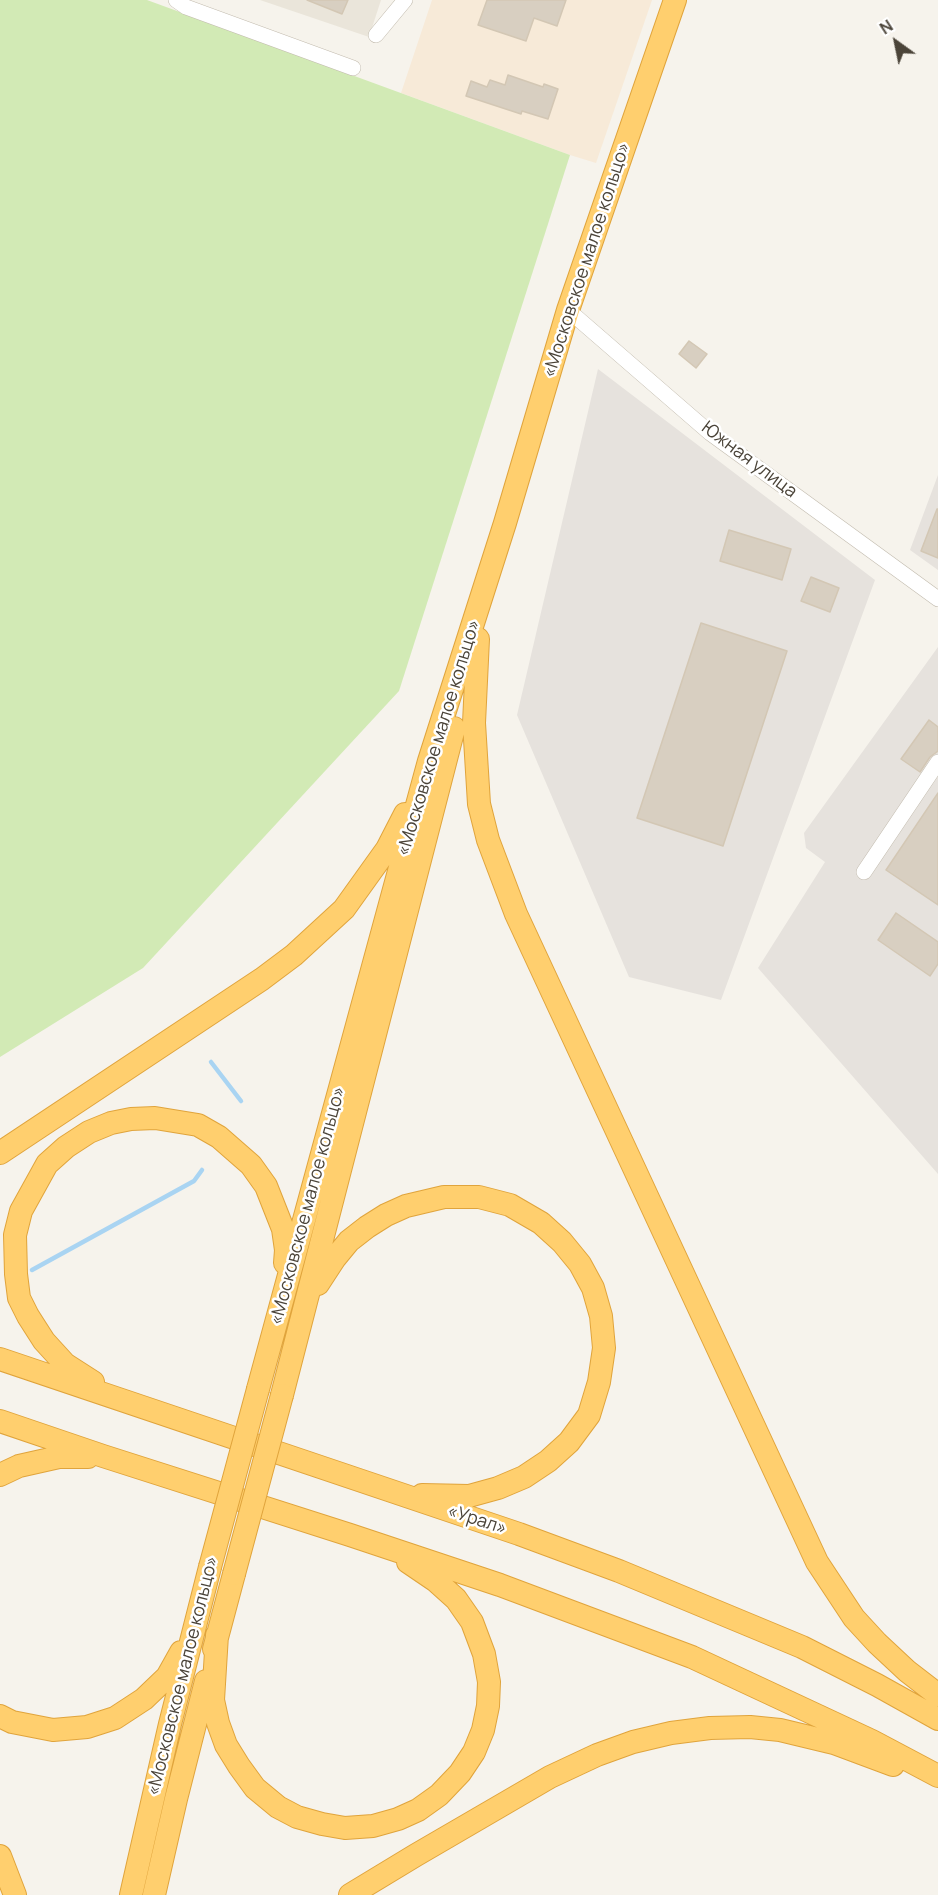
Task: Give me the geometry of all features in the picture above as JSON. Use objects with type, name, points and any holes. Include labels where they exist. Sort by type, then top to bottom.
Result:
[{"type":"highway","name":"«Московское малое кольцо»","points":[[131,1895],[170,1724],[210,1567],[429,761],[505,523],[568,310],[675,0]]},
{"type":"highway","name":"«Московское малое кольцо»","points":[[154,1895],[217,1635],[299,1331],[505,523]]},
{"type":"highway","points":[[478,631],[474,723],[479,804],[495,861],[516,914],[817,1562],[854,1618],[907,1671],[938,1695]]},
{"type":"highway","points":[[0,1153],[261,979],[321,932],[344,909],[387,849],[411,803],[429,761]]},
{"type":"highway","points":[[120,1400],[65,1364],[44,1341],[19,1298],[16,1275],[15,1235],[21,1211],[33,1187],[47,1164],[66,1146],[88,1132],[111,1123],[131,1119],[175,1120],[198,1125],[237,1150],[266,1186],[283,1228],[285,1262],[276,1322]]},
{"type":"highway","points":[[299,1331],[322,1275],[349,1241],[386,1215],[406,1206],[444,1197],[479,1197],[510,1205],[541,1223],[562,1242],[580,1264],[592,1288],[601,1316],[604,1348],[599,1382],[589,1415],[569,1442],[524,1478],[469,1496],[432,1496],[388,1491]]},
{"type":"highway","name":"«Урал»","points":[[0,1359],[519,1534],[619,1570],[811,1652],[938,1719]]},
{"type":"highway","points":[[0,1420],[103,1456],[500,1585],[692,1657],[872,1741],[938,1776]]},
{"type":"highway","points":[[0,1475],[19,1466],[59,1457],[103,1456]]},
{"type":"highway","points":[[217,1635],[213,1700],[218,1723],[226,1745],[238,1766],[255,1788],[278,1807],[297,1817],[322,1824],[345,1828],[373,1826],[408,1814],[439,1795],[460,1773],[474,1752],[483,1730],[489,1690],[484,1654],[472,1622],[456,1599],[436,1581],[405,1560],[350,1535]]},
{"type":"highway","points":[[0,1716],[12,1722],[53,1730],[87,1727],[115,1718],[144,1700],[167,1677],[196,1625]]},
{"type":"highway","points":[[350,1895],[550,1777],[597,1755],[633,1742],[671,1733],[710,1728],[750,1727],[780,1730],[834,1743],[938,1782]]},
{"type":"highway","points":[[0,1856],[15,1895]]},
{"type":"street","points":[[176,0],[186,7],[353,68]]},
{"type":"street","points":[[376,35],[405,0]]},
{"type":"street","name":"Южная улица","points":[[568,310],[710,433],[938,599]]},
{"type":"street","points":[[864,872],[938,762]]},
{"type":"shaded area","points":[[260,0],[381,0],[369,37]]},
{"type":"shaded area","points":[[432,0],[652,0],[596,163],[401,93]]},
{"type":"shaded area","points":[[598,369],[875,580],[721,1000],[629,977],[517,715]]},
{"type":"shaded area","points":[[938,475],[938,570],[910,550]]},
{"type":"shaded area","points":[[938,647],[938,1174],[758,968],[825,862],[806,848],[804,833]]},
{"type":"green space","points":[[0,0],[147,0],[570,155],[399,691],[143,968],[0,1057]]},
{"type":"building","points":[[307,0],[348,0],[342,14]]},
{"type":"building","points":[[487,0],[566,0],[557,26],[534,18],[526,41],[478,25]]},
{"type":"building","points":[[508,75],[543,87],[544,84],[558,89],[548,119],[522,111],[521,114],[466,96],[471,81],[487,87],[490,80],[505,85]]},
{"type":"building","points":[[689,341],[707,354],[696,368],[679,354]]},
{"type":"building","points":[[938,509],[938,558],[921,551]]},
{"type":"building","points":[[729,530],[791,549],[782,580],[720,561]]},
{"type":"building","points":[[811,577],[839,588],[830,612],[801,601]]},
{"type":"building","points":[[701,623],[787,651],[723,846],[637,818]]},
{"type":"building","points":[[929,720],[938,727],[938,751],[930,757],[920,772],[901,759]]},
{"type":"building","points":[[938,793],[938,905],[886,870]]},
{"type":"building","points":[[896,913],[938,942],[938,964],[930,976],[878,940]]},
{"type":"waterway","points":[[211,1062],[241,1101]]},
{"type":"waterway","points":[[32,1270],[194,1181],[202,1170]]}]
